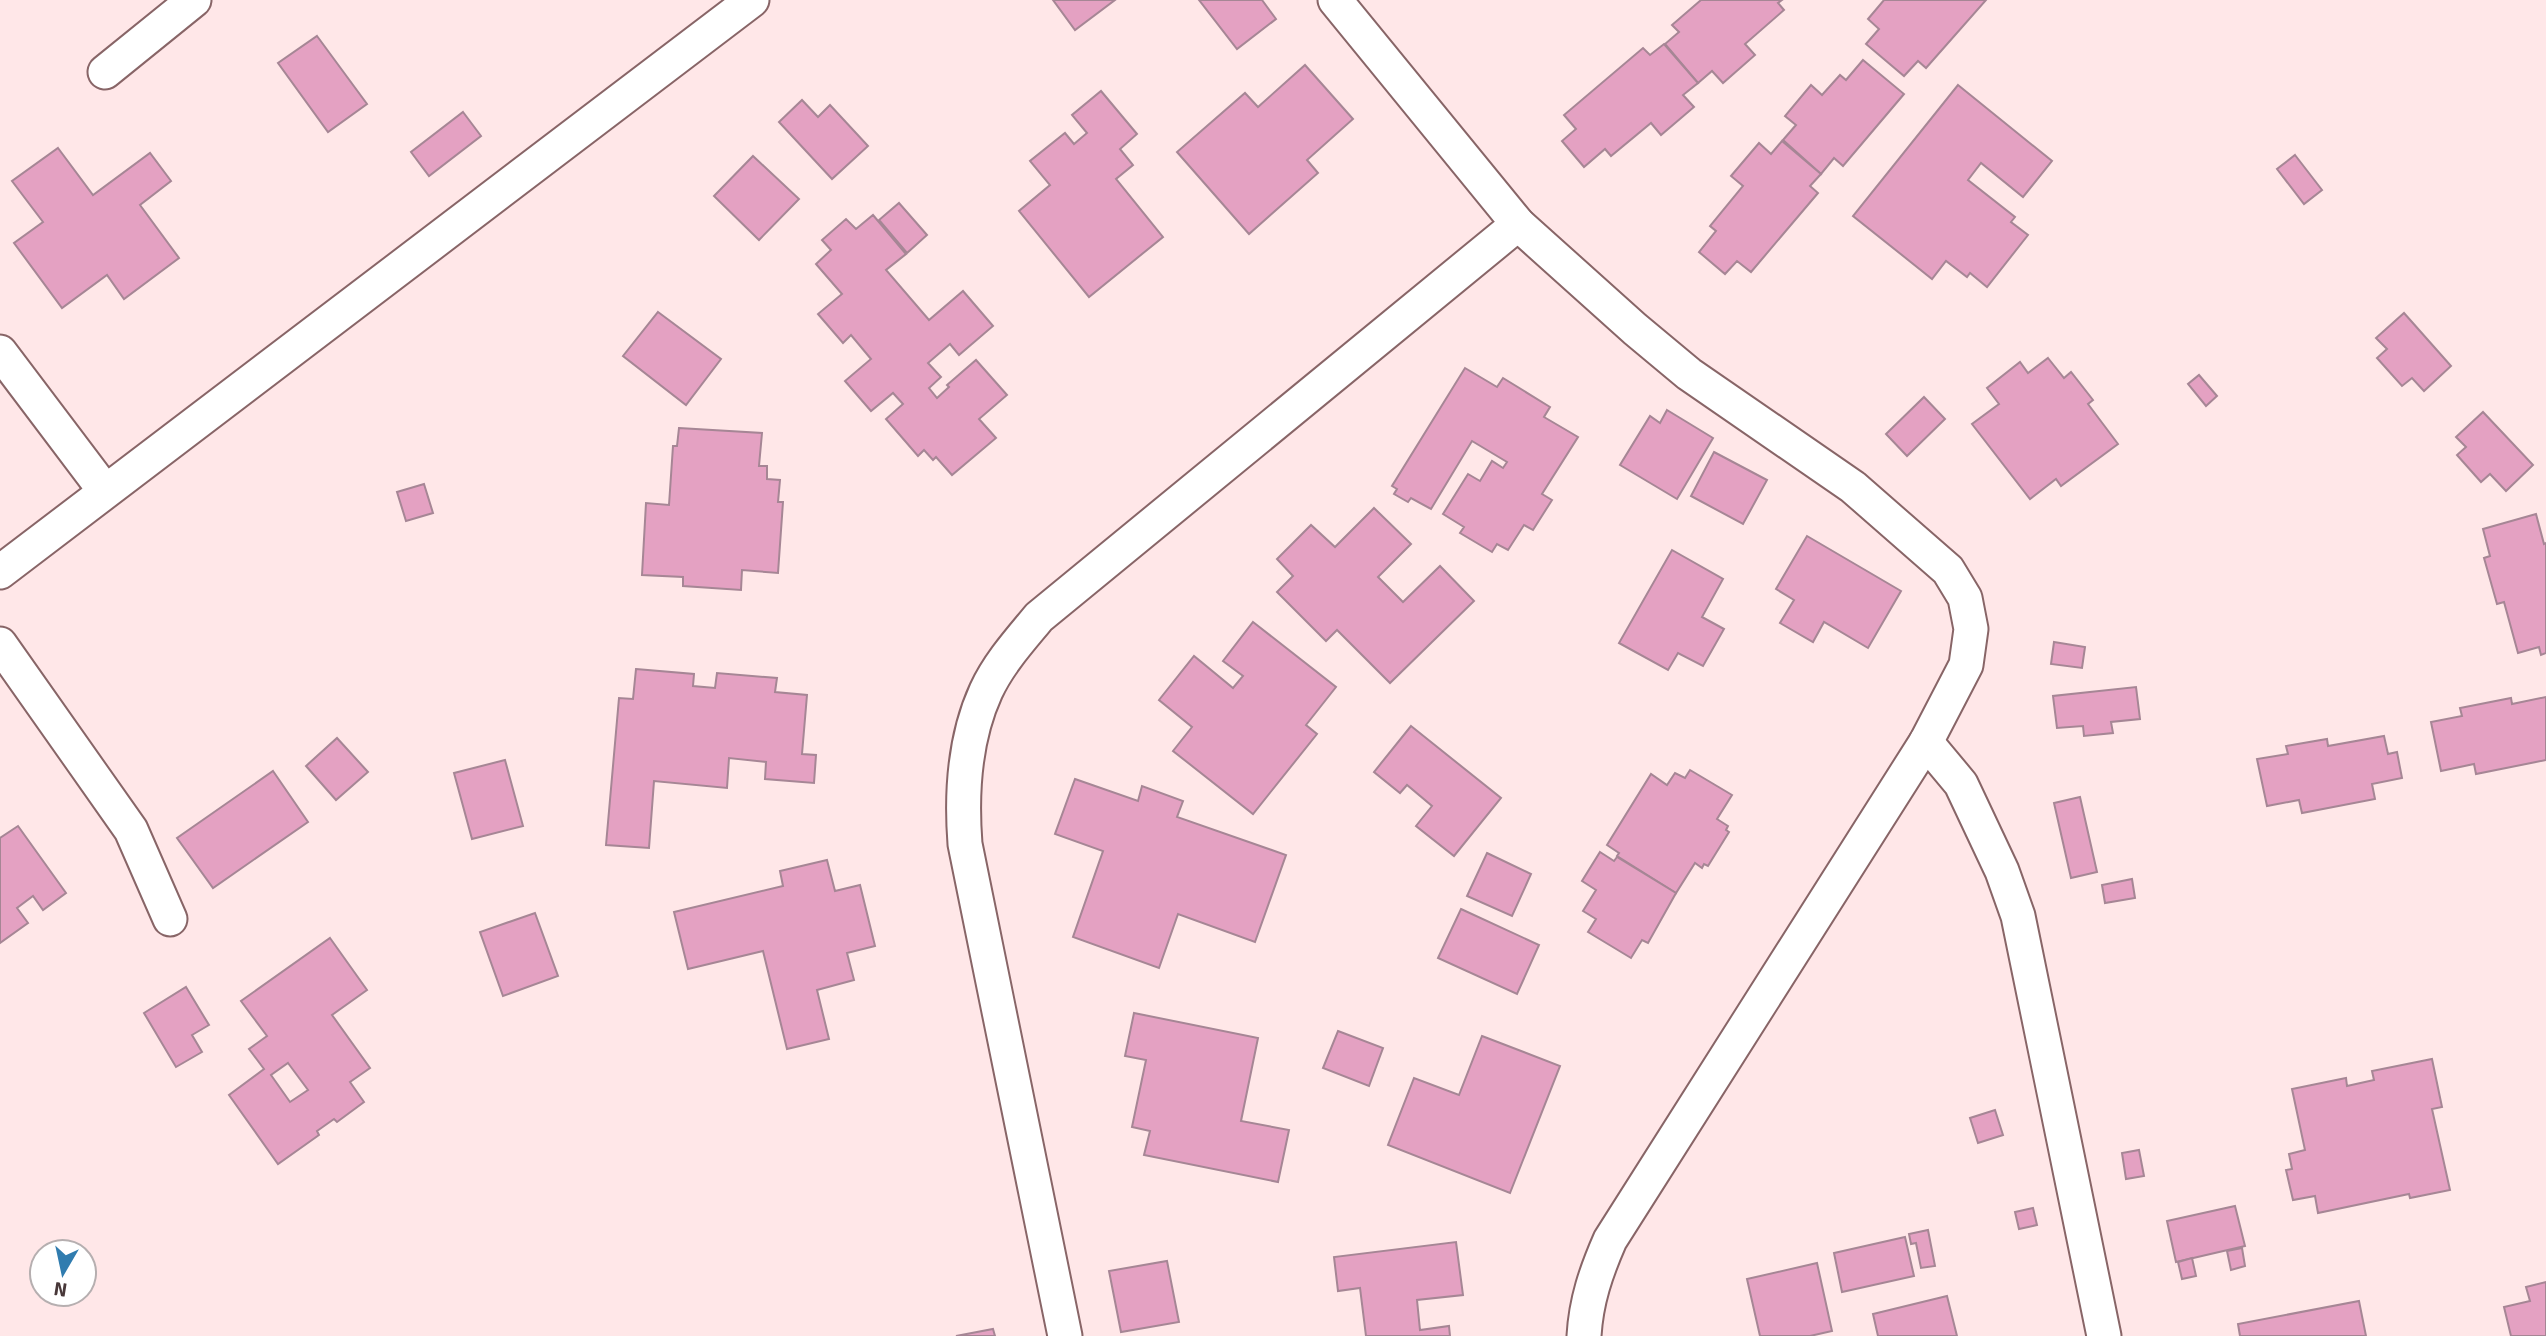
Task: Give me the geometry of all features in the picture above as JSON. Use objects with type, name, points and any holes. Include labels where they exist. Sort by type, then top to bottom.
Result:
[{"type":"street","points":[[105,72],[194,0]]},
{"type":"street","points":[[0,572],[752,0]]},
{"type":"street","points":[[1335,0],[1518,224],[1689,374],[1853,487],[1948,570],[1965,598],[1971,629],[1966,664],[1926,743],[1610,1240],[1596,1270],[1590,1292],[1584,1336]]},
{"type":"street","points":[[1065,1336],[965,844],[962,811],[964,777],[972,732],[986,691],[1009,653],[1039,617],[1518,224]]},
{"type":"street","points":[[0,352],[105,491]]},
{"type":"street","points":[[0,644],[131,830],[170,919]]},
{"type":"street","points":[[1926,743],[1961,784],[2002,871],[2018,916],[2104,1336]]},
{"type":"building","points":[[1053,0],[1115,0],[1075,30]]},
{"type":"building","points":[[1199,0],[1262,0],[1276,19],[1237,49]]},
{"type":"building","points":[[1701,0],[1782,0],[1778,3],[1784,10],[1745,44],[1755,55],[1723,83],[1712,71],[1698,83],[1665,44],[1679,32],[1672,25]]},
{"type":"building","points":[[1884,0],[1986,0],[1926,68],[1918,61],[1904,76],[1866,44],[1879,29],[1868,19]]},
{"type":"building","points":[[317,36],[367,104],[328,132],[278,63]]},
{"type":"building","points":[[1664,44],[1698,83],[1683,95],[1694,107],[1661,135],[1651,123],[1611,156],[1605,149],[1584,167],[1562,141],[1576,129],[1564,115],[1643,48],[1650,55]]},
{"type":"building","points":[[1863,60],[1904,94],[1843,166],[1834,158],[1821,174],[1783,140],[1796,125],[1785,116],[1811,85],[1822,95],[1840,75],[1846,80]]},
{"type":"building","points":[[1305,65],[1353,119],[1307,160],[1318,173],[1249,234],[1177,152],[1245,93],[1258,107]]},
{"type":"building","points":[[1958,85],[2052,161],[2023,197],[1981,163],[1968,180],[2015,217],[2011,222],[2028,235],[1987,287],[1970,273],[1967,277],[1946,261],[1932,279],[1853,216]]},
{"type":"building","points":[[1101,91],[1137,134],[1120,149],[1133,165],[1116,179],[1163,237],[1089,297],[1019,211],[1050,185],[1030,161],[1065,133],[1074,144],[1087,133],[1072,115]]},
{"type":"building","points":[[802,100],[818,117],[830,105],[868,146],[832,179],[779,122]]},
{"type":"building","points":[[463,112],[481,136],[429,176],[411,152]]},
{"type":"building","points":[[1782,141],[1821,174],[1810,186],[1818,193],[1751,272],[1737,261],[1725,274],[1699,252],[1716,231],[1710,226],[1743,186],[1731,176],[1759,143],[1771,154]]},
{"type":"building","points":[[58,148],[93,195],[150,153],[171,181],[140,205],[179,258],[124,299],[107,275],[62,308],[14,243],[43,222],[12,181]]},
{"type":"building","points":[[2295,155],[2322,190],[2304,204],[2277,169]]},
{"type":"building","points":[[753,156],[799,199],[759,240],[714,196]]},
{"type":"building","points":[[899,203],[927,235],[907,253],[879,220]]},
{"type":"building","points":[[873,215],[906,254],[886,270],[929,320],[963,291],[993,326],[959,355],[950,344],[928,363],[941,377],[929,388],[937,398],[949,387],[947,385],[976,360],[1007,395],[979,419],[996,438],[952,475],[936,457],[933,460],[924,450],[918,456],[886,419],[903,404],[893,393],[871,411],[845,381],[871,359],[851,335],[843,343],[818,314],[842,294],[816,264],[831,250],[822,240],[846,219],[856,229]]},
{"type":"building","points":[[658,312],[721,359],[686,405],[623,356]]},
{"type":"building","points":[[2404,313],[2451,366],[2424,391],[2412,378],[2402,386],[2377,358],[2387,349],[2376,338]]},
{"type":"building","points":[[2048,358],[2064,378],[2071,372],[2093,400],[2088,404],[2118,444],[2061,486],[2056,479],[2030,499],[1972,424],[1999,404],[1987,388],[2020,362],[2028,373]]},
{"type":"building","points":[[1465,368],[1497,387],[1503,378],[1550,407],[1544,417],[1578,437],[1542,494],[1552,500],[1533,530],[1524,525],[1508,550],[1497,544],[1492,552],[1460,533],[1464,527],[1443,514],[1468,474],[1480,481],[1492,461],[1503,468],[1507,462],[1472,441],[1431,509],[1411,498],[1408,502],[1394,494],[1397,489],[1392,486]]},
{"type":"building","points":[[2199,375],[2217,396],[2206,406],[2188,384]]},
{"type":"building","points":[[1924,397],[1945,419],[1907,456],[1886,434]]},
{"type":"building","points":[[1667,410],[1713,438],[1677,499],[1620,465],[1650,416],[1660,423]]},
{"type":"building","points":[[2483,412],[2533,465],[2506,491],[2490,474],[2481,482],[2457,455],[2466,447],[2456,437]]},
{"type":"building","points":[[679,428],[762,433],[759,466],[767,466],[767,479],[780,480],[778,502],[783,502],[778,573],[742,570],[741,590],[683,586],[683,577],[642,575],[646,503],[669,505],[673,446],[677,446]]},
{"type":"building","points":[[1714,452],[1767,480],[1743,524],[1691,496]]},
{"type":"building","points":[[424,484],[433,513],[406,521],[397,492]]},
{"type":"building","points":[[1374,508],[1411,544],[1378,577],[1403,602],[1440,566],[1474,601],[1390,683],[1337,630],[1326,641],[1277,592],[1293,576],[1277,559],[1311,525],[1335,547]]},
{"type":"building","points":[[2536,514],[2544,544],[2546,543],[2546,653],[2541,655],[2539,647],[2518,653],[2504,602],[2497,604],[2484,558],[2490,556],[2483,529]]},
{"type":"building","points":[[1807,536],[1901,591],[1868,648],[1824,622],[1813,642],[1780,623],[1794,600],[1776,589]]},
{"type":"building","points":[[1672,550],[1723,579],[1702,617],[1724,629],[1703,666],[1678,653],[1668,670],[1619,643]]},
{"type":"building","points":[[1253,622],[1336,687],[1306,725],[1317,734],[1253,814],[1173,751],[1192,727],[1159,700],[1194,656],[1233,688],[1243,676],[1223,661]]},
{"type":"building","points":[[2054,642],[2085,647],[2082,668],[2051,664]]},
{"type":"building","points":[[636,669],[694,674],[693,686],[715,688],[717,673],[777,678],[775,692],[807,695],[802,754],[816,755],[814,783],[765,779],[766,762],[729,758],[727,788],[654,781],[649,848],[606,845],[619,698],[633,699]]},
{"type":"building","points":[[2136,687],[2140,719],[2111,722],[2113,733],[2084,736],[2083,726],[2057,728],[2053,696]]},
{"type":"building","points":[[2546,697],[2546,760],[2476,774],[2474,764],[2441,771],[2431,722],[2462,716],[2460,708],[2511,698],[2512,704]]},
{"type":"building","points":[[1411,726],[1501,798],[1454,856],[1416,826],[1432,806],[1407,785],[1400,793],[1374,772]]},
{"type":"building","points":[[2384,736],[2388,754],[2397,752],[2402,778],[2372,784],[2375,799],[2302,813],[2299,800],[2267,806],[2257,759],[2288,754],[2286,746],[2327,739],[2328,746]]},
{"type":"building","points":[[337,738],[368,772],[336,800],[306,766]]},
{"type":"building","points":[[505,760],[523,826],[472,839],[454,773]]},
{"type":"building","points":[[1690,770],[1732,795],[1717,819],[1728,826],[1726,830],[1729,832],[1708,866],[1704,864],[1702,868],[1695,863],[1676,893],[1617,856],[1619,853],[1607,845],[1651,774],[1667,785],[1675,773],[1685,778]]},
{"type":"building","points":[[273,771],[308,822],[213,888],[177,838]]},
{"type":"building","points":[[1075,779],[1138,801],[1142,786],[1183,801],[1177,817],[1286,855],[1255,942],[1178,914],[1159,968],[1073,937],[1103,851],[1055,834]]},
{"type":"building","points":[[2080,797],[2097,872],[2071,878],[2054,803]]},
{"type":"building","points":[[18,826],[66,893],[43,910],[33,896],[17,908],[28,923],[0,943],[0,838]]},
{"type":"building","points":[[1600,852],[1614,861],[1617,857],[1676,893],[1648,943],[1642,940],[1631,958],[1588,932],[1596,919],[1583,911],[1596,890],[1582,881]]},
{"type":"building","points":[[1487,853],[1531,874],[1512,916],[1467,896]]},
{"type":"building","points":[[827,860],[835,891],[860,885],[875,946],[847,953],[854,980],[817,990],[829,1039],[787,1049],[763,951],[688,969],[674,912],[783,886],[780,871]]},
{"type":"building","points":[[2132,879],[2135,898],[2105,903],[2102,885]]},
{"type":"building","points":[[1461,909],[1539,945],[1517,994],[1438,958]]},
{"type":"building","points":[[535,913],[558,976],[503,996],[480,932]]},
{"type":"building","points":[[330,938],[367,990],[332,1015],[370,1068],[350,1082],[364,1102],[337,1122],[334,1119],[317,1131],[319,1135],[278,1164],[229,1095],[264,1069],[249,1049],[267,1036],[241,1001]],"holes":[[[288,1063],[308,1090],[290,1102],[271,1075]]]},
{"type":"building","points":[[186,987],[209,1025],[192,1035],[202,1052],[176,1067],[144,1013]]},
{"type":"building","points":[[1134,1013],[1258,1038],[1241,1121],[1289,1130],[1278,1182],[1144,1155],[1150,1131],[1132,1127],[1146,1060],[1125,1056]]},
{"type":"building","points":[[1338,1031],[1383,1048],[1369,1086],[1323,1068]]},
{"type":"building","points":[[1482,1036],[1560,1066],[1510,1193],[1388,1145],[1414,1078],[1459,1095]]},
{"type":"building","points":[[2432,1059],[2442,1107],[2432,1109],[2450,1190],[2410,1198],[2409,1194],[2318,1213],[2315,1196],[2293,1200],[2286,1170],[2292,1169],[2289,1154],[2305,1150],[2292,1089],[2346,1078],[2347,1086],[2374,1080],[2372,1071]]},
{"type":"building","points":[[1995,1110],[2003,1135],[1978,1143],[1970,1118]]},
{"type":"building","points":[[2139,1150],[2144,1176],[2126,1179],[2122,1153]]},
{"type":"building","points":[[2235,1206],[2245,1246],[2176,1262],[2167,1221]]},
{"type":"building","points":[[2033,1208],[2037,1225],[2019,1229],[2015,1212]]},
{"type":"building","points":[[1928,1230],[1935,1266],[1921,1268],[1916,1243],[1911,1244],[1909,1234]]},
{"type":"building","points":[[1905,1237],[1914,1276],[1842,1292],[1834,1253]]},
{"type":"building","points":[[1456,1242],[1463,1295],[1417,1300],[1420,1330],[1449,1326],[1450,1336],[1366,1336],[1360,1288],[1338,1291],[1334,1257]]},
{"type":"building","points":[[2242,1248],[2245,1266],[2231,1270],[2227,1251]]},
{"type":"building","points":[[2192,1258],[2196,1276],[2182,1279],[2178,1262]]},
{"type":"building","points":[[1167,1261],[1179,1322],[1121,1332],[1109,1271]]},
{"type":"building","points":[[1817,1263],[1832,1331],[1810,1336],[1760,1336],[1747,1279]]},
{"type":"building","points":[[2546,1282],[2546,1336],[2511,1336],[2504,1307],[2530,1301],[2526,1287]]},
{"type":"building","points":[[1947,1296],[1957,1336],[1878,1336],[1873,1314]]},
{"type":"building","points":[[2359,1301],[2366,1336],[2240,1336],[2238,1324]]},
{"type":"building","points":[[993,1329],[995,1336],[956,1336]]}]
